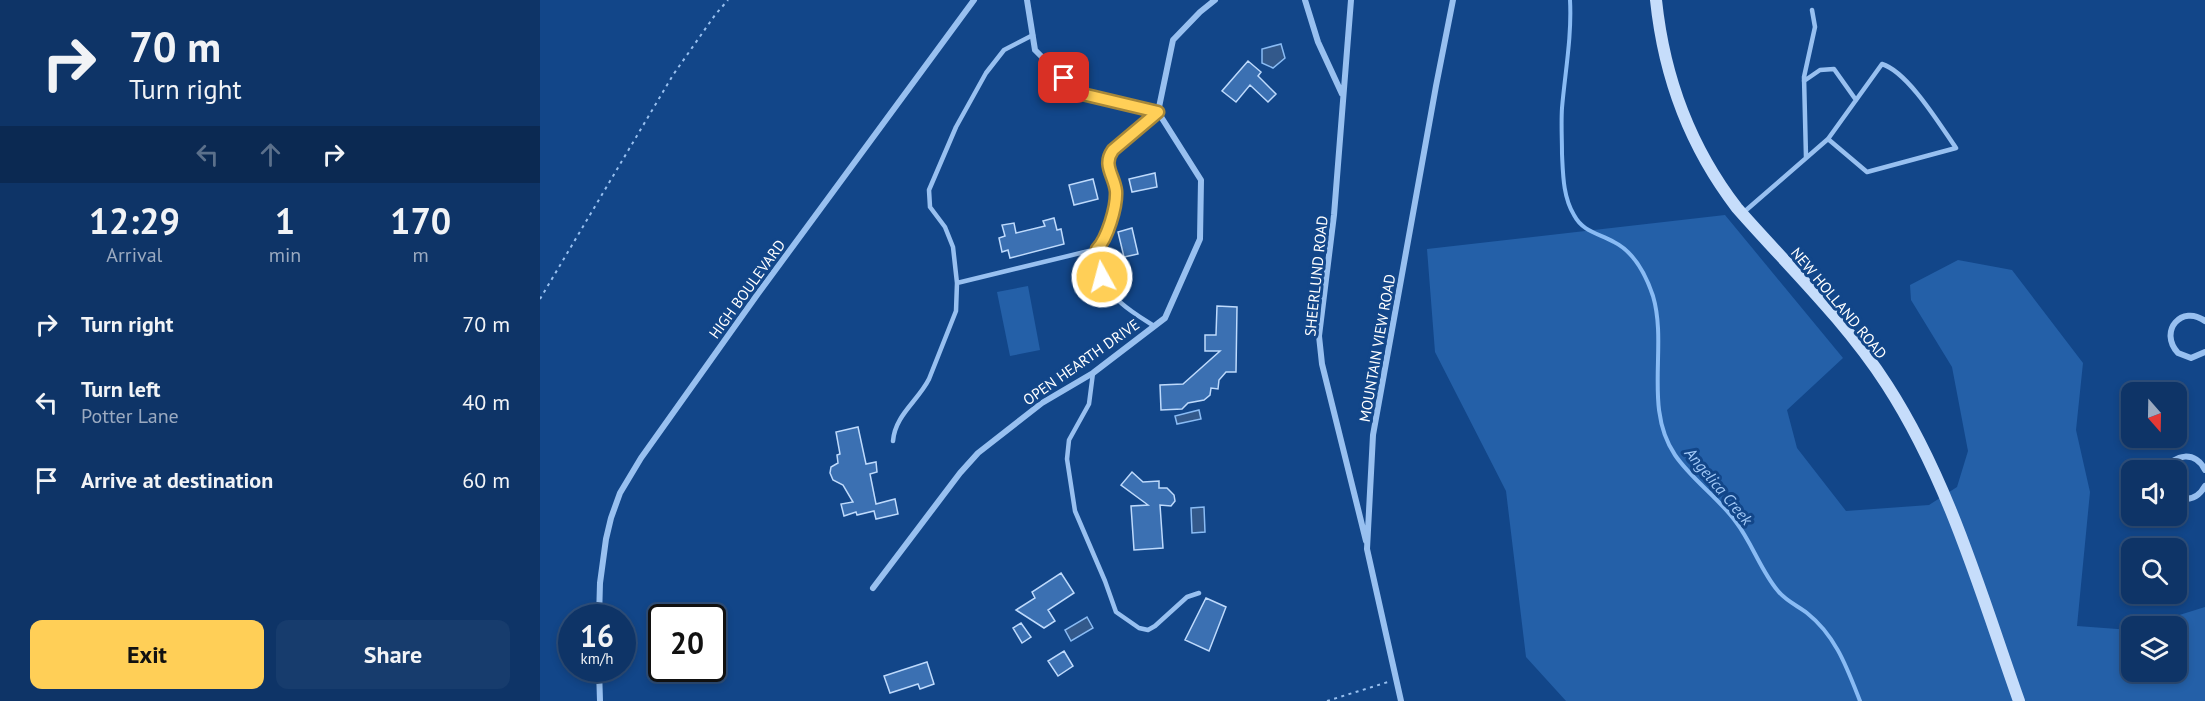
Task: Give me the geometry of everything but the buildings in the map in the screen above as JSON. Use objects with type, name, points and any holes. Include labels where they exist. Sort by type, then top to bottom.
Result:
[{"type":"main road","name":"NEW HOLLAND ROAD","points":[[1656,0],[1667,65],[1684,118],[1707,166],[1742,214],[1857,343],[1887,385],[1917,437],[1954,520],[2019,701]]},
{"type":"street","name":"HIGH BOULEVARD","points":[[599,604],[606,539],[620,493],[641,458],[974,0]]},
{"type":"street","points":[[1027,0],[1035,50],[1078,93],[1158,112],[1173,40],[1215,0]]},
{"type":"street","points":[[1305,0],[1318,42],[1343,96]]},
{"type":"street","name":"SHEERLUND ROAD","points":[[1351,0],[1334,215],[1319,336],[1322,364],[1367,549]]},
{"type":"street","name":"MOUNTAIN VIEW ROAD","points":[[1401,701],[1367,549],[1373,435],[1436,86],[1454,0]]},
{"type":"street","name":"OPEN HEARTH DRIVE","points":[[873,588],[960,473],[978,453],[1042,404],[1093,373],[1165,318],[1200,238],[1202,180],[1158,112]]},
{"type":"street","points":[[2205,321],[2197,316],[2183,317],[2172,327],[2170,334],[2173,348],[2178,353],[2191,358],[2205,352]]},
{"type":"street","points":[[2175,460],[2182,456],[2197,460],[2205,470]]},
{"type":"street","points":[[2187,499],[2196,496],[2205,486]]},
{"type":"street","points":[[599,682],[600,701]]},
{"type":"lane","points":[[1806,157],[1804,81],[1815,27],[1812,10]]},
{"type":"lane","points":[[893,441],[897,423],[924,388],[956,311],[957,283],[954,254],[950,237],[930,207],[929,190],[956,127],[986,73],[1004,50],[1033,35]]},
{"type":"lane","points":[[1742,214],[1828,138],[1882,64],[1893,67],[1921,99],[1956,148],[1867,172],[1828,138]]},
{"type":"lane","points":[[1804,81],[1820,70],[1834,69],[1842,77],[1856,100]]},
{"type":"lane","points":[[957,283],[1097,249],[1104,242],[1116,190],[1107,163],[1108,157],[1113,150],[1158,112]]},
{"type":"lane","points":[[1097,249],[1102,277],[1111,291],[1121,304],[1154,326]]},
{"type":"lane","points":[[1093,373],[1089,404],[1069,440],[1067,459],[1075,511],[1116,612],[1139,628],[1148,630],[1187,597],[1199,593]]},
{"type":"path","points":[[540,298],[673,75],[728,0]]},
{"type":"path","points":[[1327,701],[1396,680]]},
{"type":"shaded area","points":[[1281,44],[1285,58],[1273,68],[1262,63],[1262,49]]},
{"type":"shaded area","points":[[1725,215],[1843,358],[1787,410],[1797,448],[1846,511],[1929,505],[1957,487],[1968,451],[1952,367],[1911,300],[1910,285],[1958,260],[2012,270],[2083,363],[2076,430],[2090,492],[2077,626],[2121,629],[2121,682],[2187,682],[2187,616],[2176,616],[2205,607],[2205,701],[1566,701],[1526,657],[1506,491],[1435,352],[1427,249]]},
{"type":"shaded area","points":[[1028,286],[1040,350],[1010,356],[997,292]]},
{"type":"shaded area","points":[[1199,410],[1201,419],[1177,424],[1175,416]]},
{"type":"shaded area","points":[[1204,507],[1205,532],[1192,533],[1191,508]]},
{"type":"shaded area","points":[[1087,617],[1093,628],[1071,641],[1065,630]]},
{"type":"waterway","name":"Angelica Creek","points":[[1570,0],[1569,41],[1562,108],[1563,177],[1570,208],[1586,229],[1614,242],[1628,252],[1643,272],[1650,288],[1657,316],[1660,418],[1665,437],[1675,455],[1736,522],[1778,591],[1788,601],[1807,613],[1826,632],[1840,653],[1860,701]]},
{"type":"route","points":[[1064,78],[1078,93],[1158,112],[1113,150],[1108,157],[1107,163],[1116,190],[1104,242],[1097,249],[1102,277]]}]
